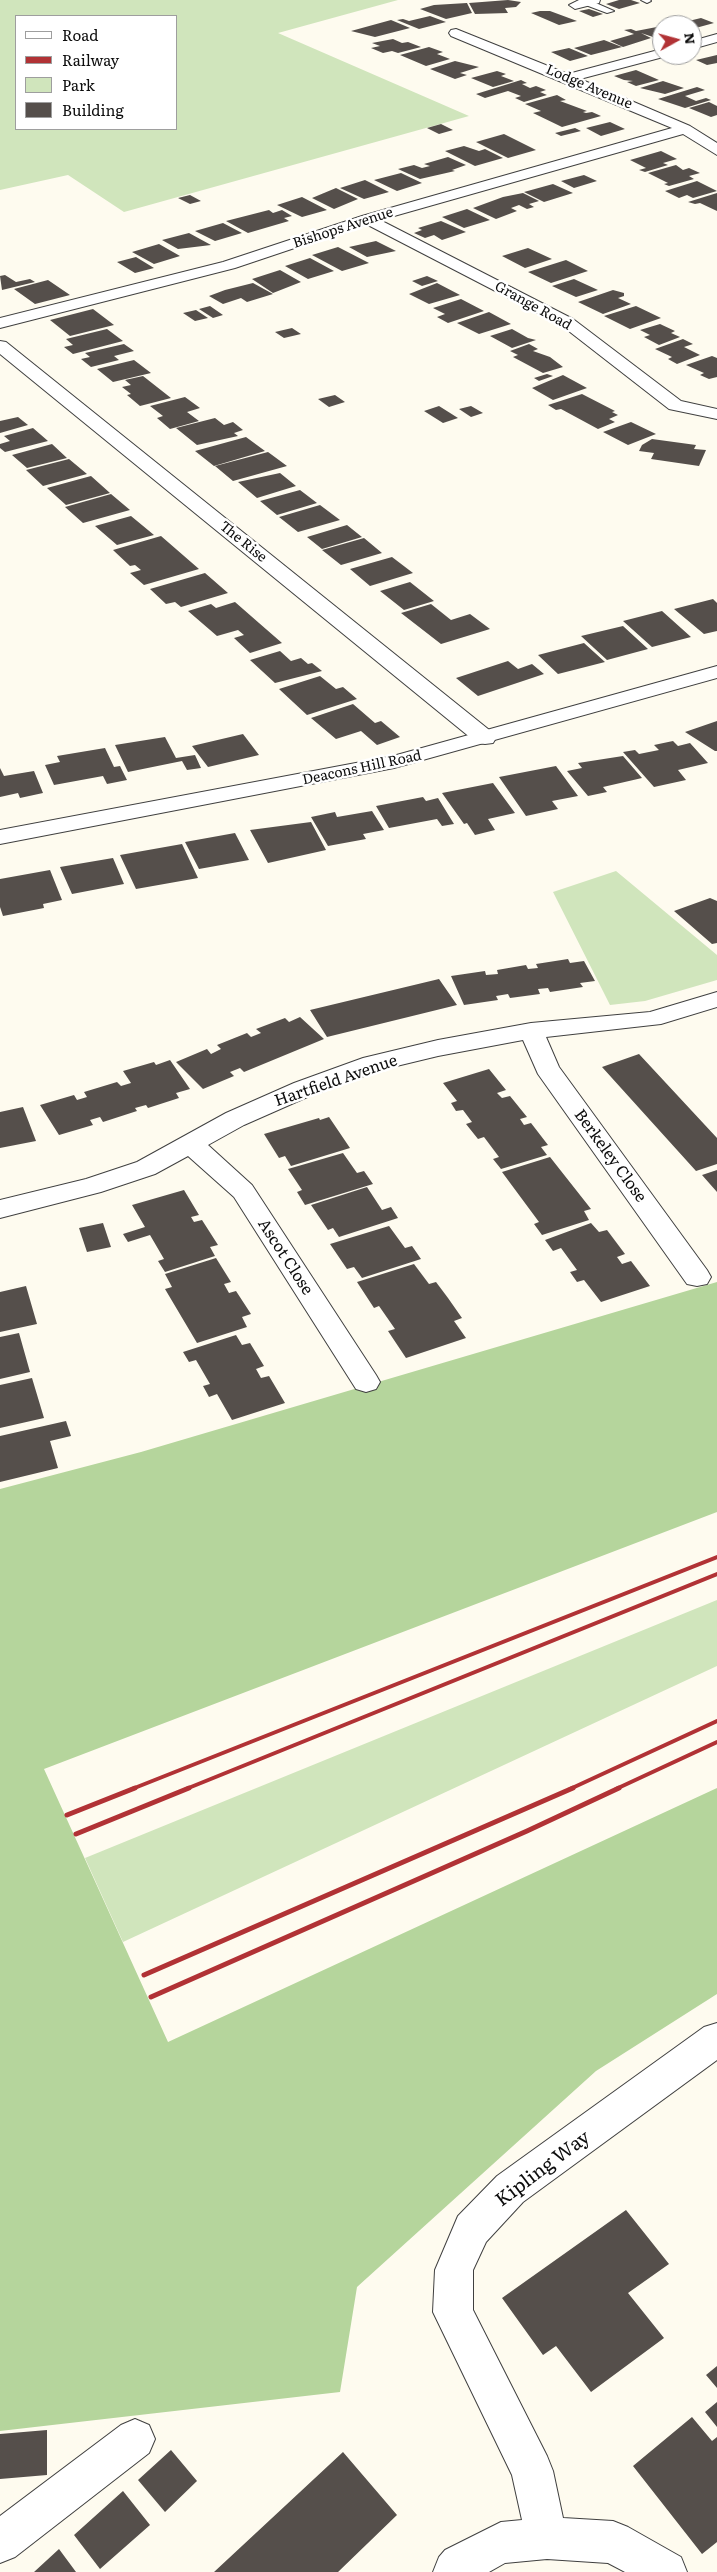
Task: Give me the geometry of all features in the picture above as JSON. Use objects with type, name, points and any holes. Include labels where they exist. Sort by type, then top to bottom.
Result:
[{"type":"street","name":"Lodge Avenue","points":[[456,33],[685,129],[708,143],[717,152]]},
{"type":"street","points":[[702,42],[717,38]]},
{"type":"street","points":[[567,78],[652,56]]},
{"type":"street","name":"Bishops Avenue","points":[[0,323],[229,265],[367,220],[528,172],[685,129]]},
{"type":"street","name":"Grange Road","points":[[367,220],[567,322],[675,405],[717,414]]},
{"type":"street","name":"The Rise","points":[[0,346],[486,738]]},
{"type":"street","name":"Deacons Hill Road","points":[[0,837],[310,780],[394,762],[486,738],[717,672]]},
{"type":"street","name":"Hartfield Avenue","points":[[0,1209],[92,1186],[146,1168],[235,1119],[303,1089],[372,1064],[438,1048],[531,1031],[652,1019],[717,999]]},
{"type":"street","name":"Berkeley Close","points":[[531,1031],[547,1068],[698,1277]]},
{"type":"street","name":"Ascot Close","points":[[191,1144],[243,1191],[366,1382]]},
{"type":"street","name":"Kipling Way","points":[[547,2538],[532,2471],[453,2312],[454,2270],[472,2229],[510,2189],[717,2039]]},
{"type":"street","points":[[0,2542],[135,2439]]},
{"type":"street","points":[[454,2572],[460,2565],[502,2542],[547,2538],[613,2542],[666,2572]]},
{"type":"lane","points":[[585,3],[610,11]]},
{"type":"green space","points":[[0,0],[398,0],[278,33],[469,116],[124,212],[68,175],[0,190]]},
{"type":"green space","points":[[616,871],[717,955],[717,980],[645,1001],[610,1005],[553,892]]},
{"type":"green space","points":[[717,1282],[717,1512],[44,1769],[168,2042],[717,1788],[717,1994],[596,2071],[357,2287],[340,2392],[0,2431],[0,1489],[141,1452]]},
{"type":"green space","points":[[717,1600],[717,1666],[123,1942],[85,1858]]},
{"type":"building","points":[[508,0],[521,2],[516,7],[505,8],[508,13],[475,14],[469,3]]},
{"type":"building","points":[[619,0],[631,0],[640,3],[619,9],[606,4]]},
{"type":"building","points":[[467,3],[472,13],[446,19],[420,9],[434,5]]},
{"type":"building","points":[[589,9],[603,14],[593,17],[579,11]]},
{"type":"building","points":[[550,11],[577,21],[559,25],[531,13]]},
{"type":"building","points":[[430,16],[446,22],[419,29],[397,20],[409,21]]},
{"type":"building","points":[[702,18],[714,23],[702,26]]},
{"type":"building","points":[[391,20],[410,28],[375,37],[351,31]]},
{"type":"building","points":[[652,28],[652,37],[641,33],[651,38],[623,47],[610,41],[634,34],[624,30],[631,29],[636,31]]},
{"type":"building","points":[[393,39],[421,47],[398,53],[392,51],[383,53],[371,48],[380,46],[372,43]]},
{"type":"building","points":[[604,40],[622,47],[591,55],[574,48]]},
{"type":"building","points":[[429,47],[443,52],[437,54],[450,59],[426,66],[400,55]]},
{"type":"building","points":[[569,48],[588,56],[570,61],[551,52]]},
{"type":"building","points":[[717,55],[717,63],[707,65],[702,63],[702,59]]},
{"type":"building","points":[[455,61],[479,67],[460,73],[467,75],[455,79],[430,69]]},
{"type":"building","points":[[636,70],[659,80],[636,86],[627,82],[633,81],[614,76]]},
{"type":"building","points":[[497,71],[506,74],[501,76],[514,81],[493,87],[471,78]]},
{"type":"building","points":[[521,80],[527,83],[522,84],[530,88],[536,86],[546,90],[540,92],[547,95],[524,102],[515,98],[521,96],[508,91],[485,98],[476,94]]},
{"type":"building","points":[[663,81],[684,88],[665,94],[640,88]]},
{"type":"building","points":[[697,87],[705,90],[685,96],[696,101],[706,98],[711,100],[685,108],[658,99]]},
{"type":"building","points":[[557,95],[566,100],[560,101],[587,111],[583,112],[592,112],[601,116],[562,127],[533,113],[541,111],[525,104]]},
{"type":"building","points":[[709,102],[717,106],[717,115],[711,117],[689,108]]},
{"type":"building","points":[[610,122],[625,129],[601,136],[586,128]]},
{"type":"building","points":[[441,124],[453,130],[439,134],[427,128]]},
{"type":"building","points":[[575,128],[581,131],[561,136],[555,133]]},
{"type":"building","points":[[504,134],[536,150],[508,158],[476,142]]},
{"type":"building","points":[[464,146],[479,151],[485,149],[503,158],[475,166],[445,151]]},
{"type":"building","points":[[661,151],[677,159],[663,163],[668,165],[645,172],[639,170],[646,168],[630,160]]},
{"type":"building","points":[[448,157],[466,165],[452,170],[455,171],[420,179],[398,169],[414,165],[422,168],[430,166],[424,164]]},
{"type":"building","points":[[676,165],[683,170],[689,168],[700,173],[689,176],[694,179],[669,186],[664,184],[668,183],[648,173]]},
{"type":"building","points":[[401,173],[422,183],[397,191],[374,180]]},
{"type":"building","points":[[584,175],[597,181],[574,188],[561,181]]},
{"type":"building","points":[[365,180],[389,192],[364,199],[340,188]]},
{"type":"building","points":[[697,181],[717,191],[693,198],[687,195],[679,198],[665,191]]},
{"type":"building","points":[[553,184],[573,193],[544,202],[524,192]]},
{"type":"building","points":[[336,188],[358,199],[334,209],[312,198]]},
{"type":"building","points":[[523,193],[539,201],[529,204],[534,207],[527,209],[519,205],[511,208],[517,211],[496,219],[473,208],[503,197]]},
{"type":"building","points":[[717,193],[717,211],[700,203],[688,202]]},
{"type":"building","points":[[190,195],[201,201],[190,204],[178,198]]},
{"type":"building","points":[[302,197],[327,210],[302,217],[277,205]]},
{"type":"building","points":[[467,209],[490,220],[464,228],[442,217]]},
{"type":"building","points":[[269,210],[273,213],[282,210],[292,216],[284,218],[289,221],[248,233],[226,221]]},
{"type":"building","points":[[441,221],[466,232],[442,240],[434,235],[425,238],[414,233],[422,230],[418,228]]},
{"type":"building","points":[[223,223],[242,233],[215,241],[195,231]]},
{"type":"building","points":[[189,233],[211,245],[178,249],[162,240]]},
{"type":"building","points":[[376,241],[396,251],[367,257],[349,247]]},
{"type":"building","points":[[159,244],[180,256],[154,264],[132,252]]},
{"type":"building","points":[[338,247],[369,263],[342,271],[312,255]]},
{"type":"building","points":[[528,248],[552,259],[525,268],[502,256]]},
{"type":"building","points":[[136,257],[154,268],[135,273],[117,262]]},
{"type":"building","points":[[310,258],[334,271],[308,279],[285,266]]},
{"type":"building","points":[[566,260],[588,271],[551,283],[528,272]]},
{"type":"building","points":[[280,270],[301,282],[273,293],[252,279]]},
{"type":"building","points":[[5,275],[16,282],[30,279],[35,282],[2,290],[0,276]]},
{"type":"building","points":[[427,276],[438,281],[422,286],[412,281]]},
{"type":"building","points":[[574,279],[598,290],[576,297],[552,286]]},
{"type":"building","points":[[48,280],[70,295],[35,304],[14,289]]},
{"type":"building","points":[[253,283],[273,294],[247,302],[241,298],[223,304],[209,296],[225,290]]},
{"type":"building","points":[[437,283],[460,295],[429,304],[409,294]]},
{"type":"building","points":[[613,290],[624,293],[624,296],[618,298],[631,304],[603,314],[578,302]]},
{"type":"building","points":[[461,299],[484,311],[448,323],[437,317],[445,314],[433,308]]},
{"type":"building","points":[[210,306],[223,315],[213,318],[199,309]]},
{"type":"building","points":[[636,306],[661,318],[630,329],[604,316]]},
{"type":"building","points":[[93,309],[114,325],[70,336],[50,320]]},
{"type":"building","points":[[196,310],[208,318],[195,321],[183,313]]},
{"type":"building","points":[[489,312],[511,324],[479,334],[457,323]]},
{"type":"building","points":[[660,324],[675,331],[671,333],[680,337],[659,345],[644,337],[650,335],[640,330]]},
{"type":"building","points":[[292,328],[301,334],[284,338],[275,332]]},
{"type":"building","points":[[107,329],[123,341],[73,354],[64,347],[73,345],[66,339]]},
{"type":"building","points":[[512,329],[528,338],[536,340],[512,348],[490,336]]},
{"type":"building","points":[[683,339],[693,344],[684,347],[700,355],[677,364],[668,359],[672,357],[655,349]]},
{"type":"building","points":[[124,344],[134,351],[114,356],[119,360],[91,367],[81,359],[90,357],[85,353]]},
{"type":"building","points":[[529,344],[538,349],[533,351],[550,357],[563,367],[543,373],[513,357],[518,355],[510,351]]},
{"type":"building","points":[[712,356],[717,358],[717,377],[709,379],[700,375],[704,373],[686,365]]},
{"type":"building","points":[[134,360],[151,373],[113,382],[97,369]]},
{"type":"building","points":[[547,374],[553,376],[539,381],[534,378]]},
{"type":"building","points":[[563,375],[587,388],[553,400],[532,388]]},
{"type":"building","points":[[143,376],[171,398],[140,406],[127,395],[131,394],[122,387],[131,385],[125,380]]},
{"type":"building","points":[[582,394],[615,411],[612,412],[618,415],[609,419],[615,422],[598,429],[561,409],[556,410],[548,405]]},
{"type":"building","points":[[335,395],[345,402],[329,407],[318,399]]},
{"type":"building","points":[[185,397],[200,408],[187,412],[199,421],[170,429],[157,418],[163,416],[150,406]]},
{"type":"building","points":[[439,406],[458,418],[443,423],[424,411]]},
{"type":"building","points":[[471,406],[483,413],[471,417],[459,409]]},
{"type":"building","points":[[18,417],[28,425],[0,433],[0,421]]},
{"type":"building","points":[[215,418],[224,425],[233,422],[243,430],[234,433],[238,436],[197,445],[176,428]]},
{"type":"building","points":[[631,422],[656,434],[628,445],[603,432]]},
{"type":"building","points":[[33,428],[48,441],[5,452],[0,448],[0,444],[10,441],[4,436]]},
{"type":"building","points":[[246,437],[265,451],[214,466],[195,451]]},
{"type":"building","points":[[652,439],[696,445],[694,449],[706,450],[699,466],[651,459],[654,453],[639,451],[642,445]]},
{"type":"building","points":[[52,444],[67,458],[27,468],[12,455]]},
{"type":"building","points":[[268,452],[287,466],[233,481],[215,466]]},
{"type":"building","points":[[69,459],[87,474],[43,486],[26,470]]},
{"type":"building","points":[[280,473],[296,486],[257,498],[238,482]]},
{"type":"building","points":[[91,476],[110,493],[66,505],[47,488]]},
{"type":"building","points":[[300,490],[317,503],[277,515],[260,501]]},
{"type":"building","points":[[111,494],[130,510],[83,523],[65,507]]},
{"type":"building","points":[[320,505],[340,520],[298,532],[279,517]]},
{"type":"building","points":[[131,516],[154,535],[117,545],[95,526]]},
{"type":"building","points":[[347,525],[362,537],[322,549],[307,537]]},
{"type":"building","points":[[161,536],[199,569],[144,585],[130,573],[141,570],[135,565],[130,566],[113,550]]},
{"type":"building","points":[[364,538],[382,553],[341,565],[322,550]]},
{"type":"building","points":[[392,557],[413,573],[370,586],[350,569]]},
{"type":"building","points":[[205,573],[228,593],[181,607],[175,602],[166,604],[150,589]]},
{"type":"building","points":[[410,582],[434,601],[404,610],[380,591]]},
{"type":"building","points":[[713,599],[717,603],[717,631],[704,634],[674,609]]},
{"type":"building","points":[[235,602],[282,643],[250,653],[234,638],[244,635],[238,630],[217,636],[188,611],[211,604],[216,608]]},
{"type":"building","points":[[431,604],[451,620],[470,614],[490,629],[441,644],[401,613]]},
{"type":"building","points":[[662,611],[691,637],[652,647],[623,621]]},
{"type":"building","points":[[623,626],[648,649],[607,660],[581,636]]},
{"type":"building","points":[[584,643],[605,662],[558,674],[538,655]]},
{"type":"building","points":[[280,651],[291,661],[301,658],[308,664],[312,663],[322,671],[275,683],[250,660]]},
{"type":"building","points":[[508,661],[518,669],[532,664],[544,674],[478,696],[456,678]]},
{"type":"building","points":[[320,676],[336,689],[343,687],[357,699],[307,715],[279,689]]},
{"type":"building","points":[[353,704],[375,723],[381,721],[400,737],[377,745],[361,731],[336,739],[311,718]]},
{"type":"building","points":[[717,721],[717,751],[685,732]]},
{"type":"building","points":[[243,734],[259,755],[208,767],[192,746]]},
{"type":"building","points":[[165,737],[176,758],[195,755],[201,768],[187,770],[182,761],[128,772],[115,745]]},
{"type":"building","points":[[673,741],[678,746],[690,743],[708,763],[678,770],[686,780],[654,787],[623,752],[635,750],[639,754],[659,750],[654,745]]},
{"type":"building","points":[[105,748],[114,767],[120,766],[127,780],[107,784],[103,776],[54,785],[45,765],[60,762],[57,756]]},
{"type":"building","points":[[623,756],[642,778],[603,787],[607,792],[588,796],[567,771],[582,768],[578,763]]},
{"type":"building","points":[[556,766],[578,796],[552,801],[558,809],[526,816],[499,777]]},
{"type":"building","points":[[0,768],[4,776],[34,771],[43,793],[20,798],[18,793],[0,797]]},
{"type":"building","points":[[493,783],[515,813],[488,819],[495,830],[475,835],[467,823],[464,824],[442,793]]},
{"type":"building","points":[[423,797],[426,801],[438,798],[454,824],[442,826],[437,819],[389,828],[376,806]]},
{"type":"building","points":[[372,811],[384,830],[363,834],[366,839],[328,846],[311,817],[335,812],[337,817]]},
{"type":"building","points":[[311,822],[326,850],[268,863],[250,830]]},
{"type":"building","points":[[235,833],[249,860],[199,869],[185,842]]},
{"type":"building","points":[[182,844],[198,878],[136,889],[120,855]]},
{"type":"building","points":[[113,858],[124,884],[72,894],[60,867]]},
{"type":"building","points":[[50,870],[62,900],[43,904],[44,908],[3,916],[0,907],[0,879]]},
{"type":"building","points":[[710,898],[717,901],[717,943],[712,944],[674,911]]},
{"type":"building","points":[[568,959],[570,963],[584,961],[595,981],[580,983],[583,987],[550,992],[548,988],[538,989],[540,994],[510,998],[508,994],[496,996],[498,1000],[464,1005],[451,976],[485,971],[486,975],[498,974],[497,970],[526,965],[528,969],[538,968],[536,964]]},
{"type":"building","points":[[439,979],[457,1005],[327,1037],[310,1010]]},
{"type":"building","points":[[300,1017],[324,1039],[244,1072],[240,1068],[230,1072],[234,1076],[203,1089],[176,1062],[207,1049],[211,1054],[221,1049],[217,1045],[247,1033],[251,1037],[261,1033],[256,1029],[285,1018],[289,1022]]},
{"type":"building","points":[[639,1054],[717,1138],[717,1164],[696,1171],[602,1067]]},
{"type":"building","points":[[170,1060],[190,1089],[176,1093],[179,1098],[148,1108],[146,1105],[135,1108],[137,1111],[103,1122],[100,1117],[90,1120],[93,1125],[59,1135],[40,1105],[74,1095],[77,1100],[87,1097],[84,1092],[117,1082],[121,1086],[131,1083],[123,1071],[154,1062],[156,1065]]},
{"type":"building","points":[[489,1069],[506,1090],[497,1093],[502,1098],[510,1096],[527,1117],[520,1119],[524,1125],[531,1123],[548,1145],[541,1147],[547,1155],[501,1169],[493,1159],[499,1157],[484,1137],[478,1139],[466,1124],[472,1122],[463,1110],[456,1111],[451,1103],[457,1101],[443,1083]]},
{"type":"building","points":[[23,1107],[36,1141],[0,1148],[0,1112]]},
{"type":"building","points":[[329,1117],[350,1148],[291,1166],[285,1156],[279,1158],[264,1134],[319,1118],[320,1120]]},
{"type":"building","points":[[343,1153],[357,1173],[364,1171],[373,1184],[305,1205],[297,1192],[302,1190],[288,1169]]},
{"type":"building","points":[[550,1157],[591,1209],[584,1211],[589,1220],[542,1235],[534,1224],[539,1222],[502,1172]]},
{"type":"building","points":[[717,1170],[717,1192],[702,1175]]},
{"type":"building","points":[[367,1187],[382,1210],[391,1207],[398,1218],[339,1237],[333,1228],[328,1230],[311,1205]]},
{"type":"building","points":[[184,1190],[199,1215],[191,1217],[194,1222],[202,1220],[218,1245],[210,1247],[215,1256],[165,1272],[158,1261],[164,1259],[150,1235],[128,1242],[123,1234],[145,1227],[132,1205]]},
{"type":"building","points":[[103,1223],[111,1247],[87,1252],[79,1228]]},
{"type":"building","points":[[591,1223],[599,1232],[607,1230],[625,1254],[617,1257],[622,1264],[631,1261],[650,1286],[601,1302],[584,1280],[577,1282],[570,1272],[577,1270],[561,1248],[553,1251],[545,1240]]},
{"type":"building","points":[[389,1226],[405,1248],[412,1246],[421,1259],[362,1278],[354,1267],[347,1269],[330,1244]]},
{"type":"building","points":[[216,1258],[231,1282],[224,1284],[229,1293],[236,1291],[251,1314],[242,1317],[247,1327],[197,1343],[165,1289],[172,1287],[165,1274]]},
{"type":"building","points":[[414,1264],[429,1284],[436,1282],[448,1298],[462,1318],[454,1321],[466,1338],[406,1358],[388,1331],[395,1329],[379,1306],[374,1308],[357,1282]]},
{"type":"building","points":[[26,1286],[37,1324],[0,1332],[0,1292]]},
{"type":"building","points":[[19,1333],[30,1372],[0,1379],[0,1337]]},
{"type":"building","points":[[236,1335],[242,1345],[250,1343],[264,1366],[256,1369],[261,1378],[269,1376],[285,1403],[232,1420],[217,1394],[209,1397],[203,1386],[210,1384],[196,1360],[189,1362],[183,1352]]},
{"type":"building","points":[[32,1378],[44,1418],[0,1428],[0,1385]]},
{"type":"building","points":[[66,1421],[71,1436],[50,1441],[58,1468],[0,1482],[0,1436]]},
{"type":"building","points":[[626,2210],[669,2264],[628,2293],[664,2338],[591,2392],[556,2346],[543,2355],[502,2298]]},
{"type":"building","points":[[717,2366],[717,2388],[706,2375]]},
{"type":"building","points":[[717,2402],[717,2427],[705,2412]]},
{"type":"building","points":[[692,2417],[712,2441],[717,2437],[717,2542],[702,2554],[633,2466]]},
{"type":"building","points":[[47,2430],[47,2475],[0,2479],[0,2434]]},
{"type":"building","points":[[171,2450],[197,2481],[165,2512],[138,2480]]},
{"type":"building","points":[[343,2452],[397,2515],[338,2572],[214,2572]]},
{"type":"building","points":[[123,2491],[150,2525],[100,2569],[74,2535]]},
{"type":"building","points":[[59,2549],[76,2572],[34,2572]]},
{"type":"railway","points":[[132,1789],[717,1557]]},
{"type":"railway","points":[[186,1789],[717,1574]]},
{"type":"railway","points":[[570,1789],[717,1721]]},
{"type":"railway","points":[[616,1789],[717,1742]]},
{"type":"railway","points":[[67,1815],[135,1788]]},
{"type":"railway","points":[[76,1834],[189,1788]]},
{"type":"railway","points":[[144,1975],[573,1788]]},
{"type":"railway","points":[[151,1997],[527,1831],[619,1788]]}]
